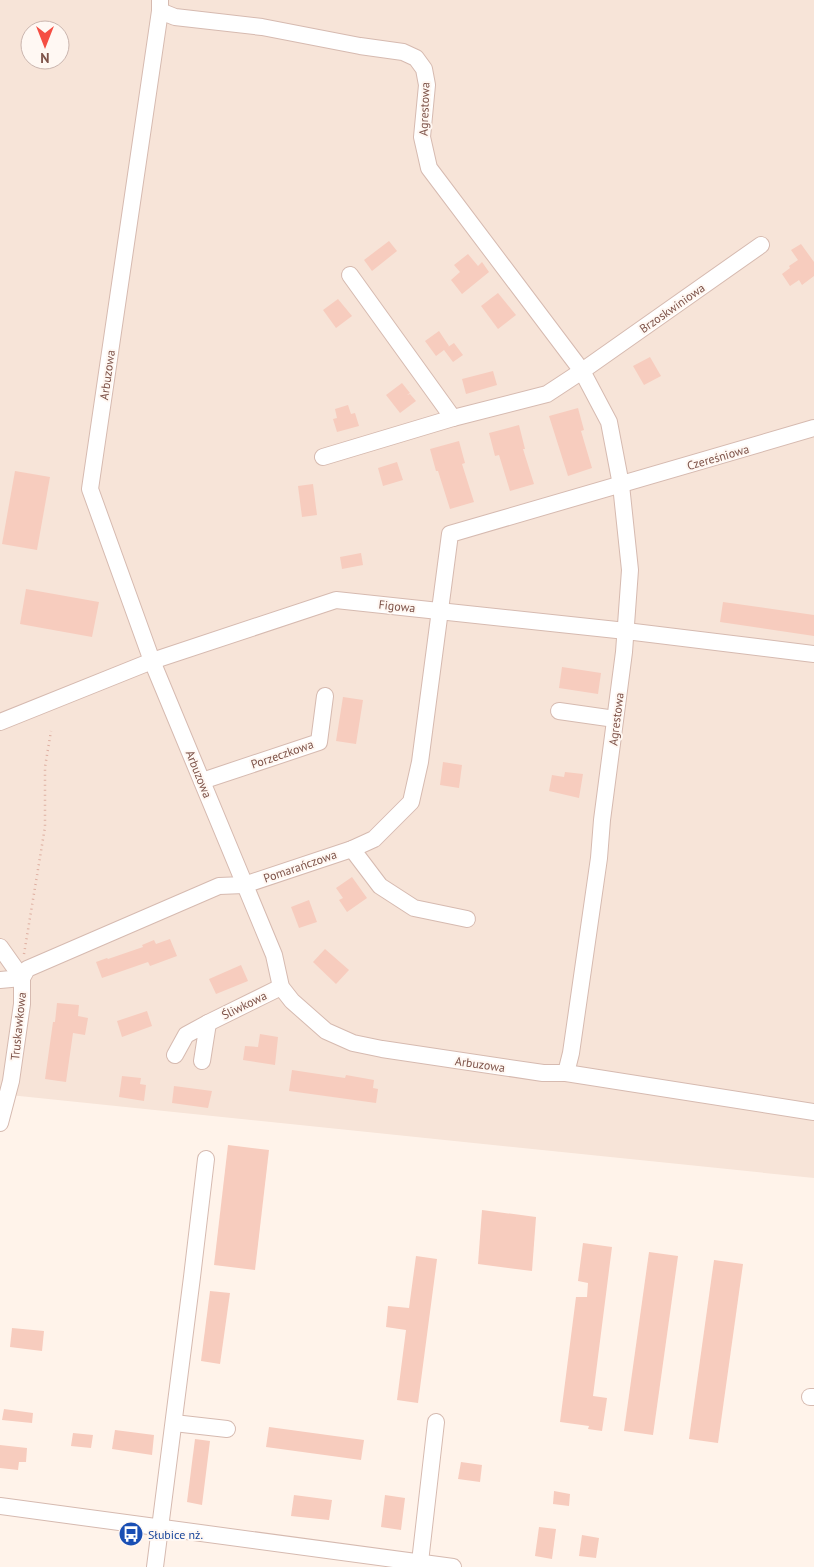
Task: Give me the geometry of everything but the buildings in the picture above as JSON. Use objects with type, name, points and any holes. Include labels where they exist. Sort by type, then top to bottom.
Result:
[{"type":"street","name":"Agrestowa","points":[[160,5],[175,17],[262,27],[360,46],[403,52],[416,58],[424,69],[427,85],[422,137],[429,168],[582,371],[608,422],[622,485],[630,570],[626,631],[602,820],[599,858],[571,1053],[566,1073]]},
{"type":"street","name":"Arbuzowa","points":[[160,5],[90,490],[152,660],[274,955],[281,987],[292,1000],[326,1031],[353,1043],[382,1050],[543,1073],[566,1073],[814,1112]]},
{"type":"street","name":"Brzoskwiniowa","points":[[582,371],[761,245]]},
{"type":"street","points":[[350,276],[453,418]]},
{"type":"street","points":[[323,457],[453,418],[547,394],[582,371]]},
{"type":"street","name":"Czereśniowa","points":[[439,610],[450,534],[814,428]]},
{"type":"street","name":"Figowa","points":[[0,722],[152,660],[336,600],[626,631],[814,654]]},
{"type":"street","name":"Pomarańczowa","points":[[0,980],[24,974],[219,886],[244,885],[374,839],[411,802],[420,762],[439,610]]},
{"type":"street","name":"Porzeczkowa","points":[[202,781],[319,742],[325,696]]},
{"type":"street","points":[[559,711],[615,719]]},
{"type":"street","points":[[352,848],[380,886],[414,908],[467,919]]},
{"type":"street","name":"Truskawkowa","points":[[0,947],[24,974],[22,1004],[11,1081],[0,1123]]},
{"type":"street","name":"Śliwkowa","points":[[175,1055],[186,1035],[281,987]]},
{"type":"street","points":[[202,1061],[208,1023]]},
{"type":"street","points":[[155,1567],[206,1158]]},
{"type":"street","points":[[420,1562],[436,1422]]},
{"type":"street","points":[[174,1423],[227,1429]]},
{"type":"street","points":[[0,1506],[453,1567]]},
{"type":"path","points":[[24,974],[23,960],[46,826],[45,767],[52,730]]},
{"type":"shaded area","points":[[0,0],[814,0],[814,1178],[0,1094]]},
{"type":"place","name":"Słubice nż.","points":[[131,1534]]}]
